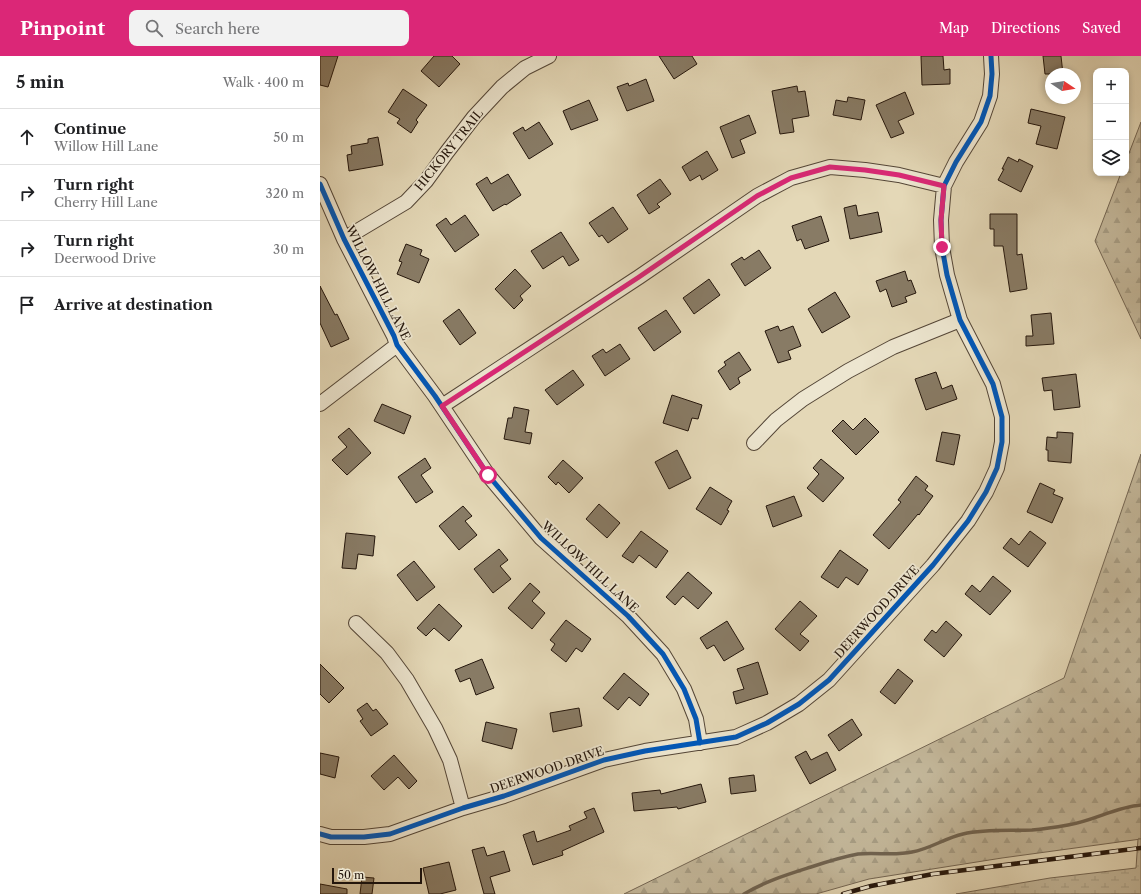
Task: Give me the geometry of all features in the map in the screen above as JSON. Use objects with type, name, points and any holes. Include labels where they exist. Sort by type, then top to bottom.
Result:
[{"type":"street","name":"HICKORY TRAIL","points":[[344,239],[406,202],[426,181],[474,117],[502,87],[525,68],[549,56]]},
{"type":"street","name":"DEERWOOD DRIVE","points":[[320,834],[331,837],[364,837],[390,834],[464,808],[504,796],[604,760],[644,751],[736,738],[761,726],[799,704],[829,680],[933,565],[968,521],[986,492],[997,468],[1002,442],[1002,418],[993,384],[960,320],[942,247],[941,220],[944,186],[956,162],[981,122],[990,96],[992,74],[991,56]]},
{"type":"street","points":[[442,406],[639,277],[757,196],[791,178],[830,167],[899,175],[944,186]]},
{"type":"street","name":"WILLOW HILL LANE","points":[[320,184],[344,239],[394,336],[397,345],[442,406],[488,475],[541,538],[628,616],[663,654],[684,689],[696,719],[700,743]]},
{"type":"street","points":[[754,443],[776,420],[803,399],[848,371],[893,347],[960,320]]},
{"type":"street","points":[[320,404],[397,345]]},
{"type":"street","points":[[356,623],[387,653],[407,680],[435,728],[450,760],[464,808]]},
{"type":"green space","points":[[1141,122],[1141,339],[1095,241],[1120,176],[1129,176],[1129,153]]},
{"type":"green space","points":[[1141,454],[1141,839],[1002,858],[869,879],[816,894],[624,894],[1064,678]]},
{"type":"green space","points":[[1138,839],[1141,839],[1141,894],[956,894],[1050,878],[1136,868]]},
{"type":"building","points":[[320,56],[338,56],[328,87],[320,85]]},
{"type":"building","points":[[434,56],[452,56],[460,64],[439,87],[421,71]]},
{"type":"building","points":[[659,56],[692,56],[697,64],[674,79]]},
{"type":"building","points":[[921,56],[943,56],[944,70],[950,69],[950,84],[922,85]]},
{"type":"building","points":[[1043,56],[1061,56],[1062,68],[1045,68],[1045,74]]},
{"type":"building","points":[[646,79],[654,101],[627,111],[617,87],[628,83],[629,86]]},
{"type":"building","points":[[797,86],[798,92],[805,91],[809,116],[792,119],[794,132],[780,134],[772,91]]},
{"type":"building","points":[[403,89],[427,105],[416,120],[418,122],[411,133],[397,123],[400,119],[388,112]]},
{"type":"building","points":[[905,92],[914,114],[898,121],[904,133],[891,138],[876,105]]},
{"type":"building","points":[[848,97],[865,100],[861,120],[833,115],[836,100],[847,102]]},
{"type":"building","points":[[589,100],[598,120],[571,130],[563,111]]},
{"type":"building","points":[[1031,109],[1065,117],[1057,149],[1036,144],[1041,126],[1028,123]]},
{"type":"building","points":[[749,115],[756,133],[740,140],[745,153],[732,158],[720,127]]},
{"type":"building","points":[[539,122],[553,144],[529,159],[513,133],[523,127],[525,131]]},
{"type":"building","points":[[378,137],[383,165],[349,171],[347,155],[352,154],[351,146],[368,143],[368,139]]},
{"type":"building","points":[[707,151],[718,170],[702,180],[700,175],[690,181],[682,167]]},
{"type":"building","points":[[1008,157],[1018,162],[1019,159],[1033,166],[1021,192],[998,180]]},
{"type":"building","points":[[508,174],[521,195],[506,205],[505,204],[493,211],[476,184],[487,177],[491,184]]},
{"type":"building","points":[[660,179],[671,194],[657,204],[660,207],[649,214],[637,195]]},
{"type":"building","points":[[856,205],[858,216],[878,212],[882,232],[850,239],[844,208]]},
{"type":"building","points":[[613,207],[628,229],[608,243],[602,235],[599,237],[589,223]]},
{"type":"building","points":[[990,214],[1017,214],[1017,255],[1022,254],[1027,289],[1010,292],[1003,246],[994,246],[994,229],[990,229]]},
{"type":"building","points":[[465,215],[479,235],[455,252],[436,225],[446,218],[451,225]]},
{"type":"building","points":[[821,216],[829,241],[805,249],[801,239],[797,241],[792,226]]},
{"type":"building","points":[[561,232],[579,260],[569,266],[563,256],[543,269],[531,251]]},
{"type":"building","points":[[406,244],[422,250],[420,255],[429,259],[419,283],[397,274],[402,262],[399,261]]},
{"type":"building","points":[[759,250],[771,268],[745,286],[731,264],[742,257],[744,260]]},
{"type":"building","points":[[515,269],[531,286],[520,296],[523,300],[514,309],[495,289]]},
{"type":"building","points":[[905,271],[908,281],[911,280],[916,293],[905,297],[907,302],[892,307],[886,289],[880,292],[876,281]]},
{"type":"building","points":[[709,279],[720,295],[694,314],[683,298]]},
{"type":"building","points":[[320,286],[335,315],[337,314],[349,339],[331,347],[320,323]]},
{"type":"building","points":[[835,292],[850,317],[822,333],[808,309]]},
{"type":"building","points":[[459,309],[476,333],[460,345],[443,321]]},
{"type":"building","points":[[666,310],[681,332],[654,351],[638,328]]},
{"type":"building","points":[[1051,313],[1054,344],[1026,346],[1026,336],[1033,336],[1031,315]]},
{"type":"building","points":[[778,326],[780,331],[793,326],[801,346],[788,351],[791,359],[778,363],[765,331]]},
{"type":"building","points":[[620,344],[630,359],[605,376],[592,356],[603,349],[606,353]]},
{"type":"building","points":[[739,352],[751,370],[738,378],[740,383],[730,390],[718,371],[726,365],[724,362]]},
{"type":"building","points":[[573,370],[584,385],[557,405],[545,390]]},
{"type":"building","points":[[936,372],[942,389],[952,385],[957,399],[926,410],[915,379]]},
{"type":"building","points":[[1076,374],[1080,407],[1054,410],[1052,390],[1044,391],[1042,378]]},
{"type":"building","points":[[672,395],[702,405],[698,419],[692,418],[688,431],[663,423]]},
{"type":"building","points":[[382,404],[411,416],[404,434],[374,421]]},
{"type":"building","points":[[514,407],[529,410],[525,432],[532,433],[530,444],[504,439],[508,418],[512,418]]},
{"type":"building","points":[[865,418],[879,432],[856,455],[832,431],[843,420],[853,430]]},
{"type":"building","points":[[349,428],[371,453],[347,475],[332,460],[347,447],[338,437]]},
{"type":"building","points":[[942,432],[960,435],[954,465],[936,461]]},
{"type":"building","points":[[1057,432],[1073,433],[1071,463],[1048,461],[1048,450],[1046,450],[1047,437],[1057,438]]},
{"type":"building","points":[[677,450],[691,478],[669,489],[655,462]]},
{"type":"building","points":[[425,458],[431,468],[421,475],[433,492],[416,503],[398,477]]},
{"type":"building","points":[[821,459],[844,478],[823,502],[807,488],[819,474],[813,468]]},
{"type":"building","points":[[563,460],[583,478],[569,493],[558,482],[556,485],[548,477]]},
{"type":"building","points":[[916,476],[928,486],[925,490],[933,496],[919,515],[918,514],[889,549],[873,535],[901,502],[898,500]]},
{"type":"building","points":[[1040,483],[1055,490],[1053,494],[1063,498],[1052,523],[1027,512]]},
{"type":"building","points":[[710,487],[732,501],[727,510],[729,511],[721,525],[696,509]]},
{"type":"building","points":[[794,496],[802,516],[773,527],[766,506]]},
{"type":"building","points":[[599,504],[620,523],[607,538],[586,519]]},
{"type":"building","points":[[463,506],[472,516],[465,521],[477,535],[459,550],[439,526]]},
{"type":"building","points":[[641,531],[668,551],[656,568],[639,555],[633,563],[622,556]]},
{"type":"building","points":[[1030,531],[1046,543],[1028,567],[1003,548],[1011,538],[1019,545]]},
{"type":"building","points":[[346,533],[375,536],[373,556],[358,554],[356,569],[342,568]]},
{"type":"building","points":[[499,549],[508,560],[500,566],[511,579],[493,593],[474,569]]},
{"type":"building","points":[[840,550],[868,570],[858,585],[846,577],[838,588],[821,577]]},
{"type":"building","points":[[414,561],[435,587],[417,601],[397,575]]},
{"type":"building","points":[[688,572],[712,593],[698,609],[683,596],[675,605],[666,597]]},
{"type":"building","points":[[993,576],[1011,591],[990,615],[965,594],[972,585],[980,592]]},
{"type":"building","points":[[530,583],[540,592],[532,601],[545,613],[532,629],[508,608]]},
{"type":"building","points":[[800,601],[817,616],[800,634],[809,641],[800,651],[775,629]]},
{"type":"building","points":[[439,604],[462,626],[449,641],[434,628],[426,636],[417,628]]},
{"type":"building","points":[[566,620],[591,639],[582,652],[576,648],[566,662],[551,650],[555,644],[550,640]]},
{"type":"building","points":[[727,621],[744,649],[724,661],[714,645],[707,649],[700,638]]},
{"type":"building","points":[[946,621],[962,635],[944,657],[924,640],[932,630],[936,633]]},
{"type":"building","points":[[482,659],[494,688],[476,695],[470,678],[460,682],[455,670]]},
{"type":"building","points":[[758,662],[768,694],[736,704],[733,692],[744,689],[737,669]]},
{"type":"building","points":[[320,664],[344,688],[329,703],[320,694]]},
{"type":"building","points":[[898,669],[913,681],[895,704],[880,692]]},
{"type":"building","points":[[624,673],[649,694],[640,706],[629,697],[618,710],[603,698]]},
{"type":"building","points":[[367,703],[373,711],[376,709],[388,724],[371,736],[360,721],[363,719],[357,710]]},
{"type":"building","points":[[579,708],[582,726],[553,732],[550,713]]},
{"type":"building","points":[[852,719],[862,735],[839,751],[828,735]]},
{"type":"building","points":[[486,722],[517,729],[512,749],[482,741]]},
{"type":"building","points":[[806,751],[811,760],[827,752],[836,770],[810,784],[795,757]]},
{"type":"building","points":[[320,753],[339,757],[335,778],[320,774]]},
{"type":"building","points":[[394,755],[417,781],[409,789],[398,777],[384,790],[371,776]]},
{"type":"building","points":[[754,775],[756,791],[731,794],[729,778]]},
{"type":"building","points":[[701,784],[706,802],[678,809],[677,807],[634,811],[632,793],[660,790],[661,794]]},
{"type":"building","points":[[594,808],[604,832],[562,851],[563,855],[533,865],[523,835],[534,831],[537,842],[571,830],[569,826],[587,818],[584,812]]},
{"type":"building","points":[[484,847],[487,856],[504,851],[510,871],[490,877],[495,894],[484,894],[472,850]]},
{"type":"building","points":[[449,862],[456,890],[440,894],[429,894],[423,868]]},
{"type":"building","points":[[362,877],[374,878],[372,894],[360,894]]},
{"type":"building","points":[[320,884],[347,889],[347,894],[320,894]]},
{"type":"waterway","points":[[744,894],[768,882],[828,861],[852,855],[898,854],[919,851],[956,836],[972,832],[1032,830],[1064,826],[1123,808],[1141,805]]},
{"type":"railway","points":[[843,894],[871,886],[933,874],[1141,848]]},
{"type":"cycle path","points":[[320,834],[331,837],[364,837],[390,834],[463,808],[504,796],[604,760],[645,751],[736,737],[767,723],[799,704],[829,680],[933,565],[968,521],[986,492],[997,468],[1002,442],[1002,417],[993,384],[960,320],[947,275],[942,247],[941,220],[944,186],[956,162],[981,122],[990,96],[992,74],[991,56]]},
{"type":"cycle path","points":[[320,184],[344,239],[394,336],[397,345],[435,396],[488,475],[541,538],[628,616],[663,654],[684,689],[696,719],[700,743]]},
{"type":"route","points":[[488,475],[442,406],[639,277],[757,196],[791,178],[830,167],[899,175],[944,186],[941,220],[942,247]]}]
